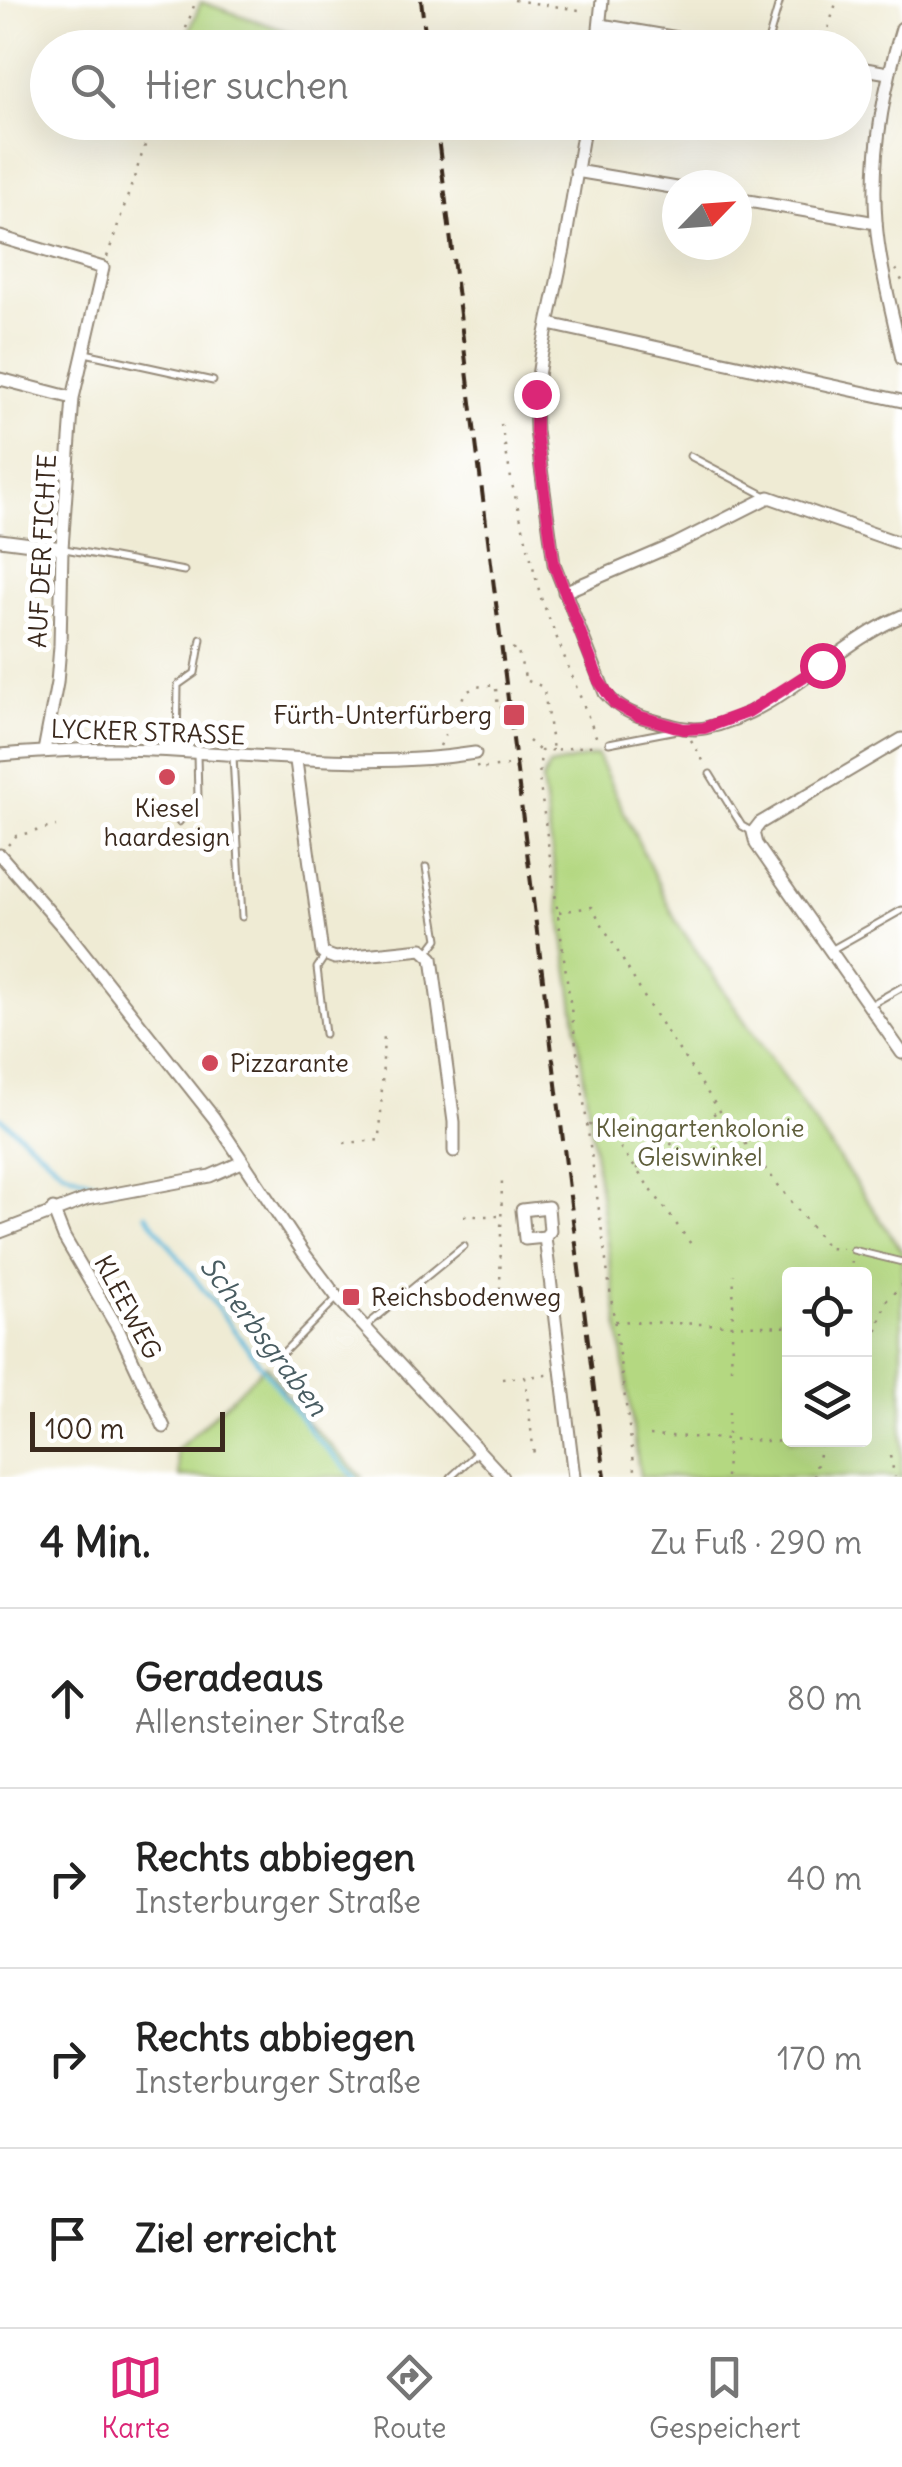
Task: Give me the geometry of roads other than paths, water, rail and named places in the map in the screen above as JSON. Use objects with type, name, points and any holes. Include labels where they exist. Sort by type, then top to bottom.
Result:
[{"type":"street","points":[[602,13],[667,30]]},
{"type":"street","points":[[902,28],[888,74],[876,162],[876,222],[902,359]]},
{"type":"street","points":[[872,71],[888,74]]},
{"type":"street","points":[[581,140],[536,394],[536,432],[550,539],[564,592],[610,699],[626,712],[684,729],[704,728],[748,712],[902,616]]},
{"type":"street","points":[[576,171],[662,185]]},
{"type":"street","points":[[752,201],[876,222]]},
{"type":"street","name":"AUF DER FICHTE","points":[[0,237],[104,268],[73,398],[57,682],[44,751]]},
{"type":"street","points":[[549,324],[902,401]]},
{"type":"street","points":[[0,378],[73,398]]},
{"type":"street","points":[[564,592],[676,544],[769,497],[902,544]]},
{"type":"street","points":[[0,540],[62,548]]},
{"type":"street","points":[[902,739],[760,823],[753,832],[756,844],[902,1052]]},
{"type":"street","name":"LYCKER STRASSE","points":[[0,755],[117,749],[296,760],[434,759],[475,753]]},
{"type":"street","points":[[296,760],[318,946],[324,956],[418,949],[432,958],[450,1086],[454,1152]]},
{"type":"street","points":[[0,854],[208,1109],[337,1297],[503,1477]]},
{"type":"street","points":[[0,1232],[53,1209],[124,1191],[210,1176],[242,1162]]},
{"type":"street","name":"KLEEWEG","points":[[53,1209],[64,1237],[118,1329],[164,1427]]},
{"type":"street","points":[[545,1238],[574,1477]]},
{"type":"lane","points":[[771,30],[780,0]]},
{"type":"lane","points":[[86,353],[213,380]]},
{"type":"lane","points":[[690,456],[769,497]]},
{"type":"lane","points":[[62,548],[184,571]]},
{"type":"lane","points":[[176,753],[178,685],[196,673],[201,639]]},
{"type":"lane","points":[[609,743],[684,729]]},
{"type":"lane","points":[[179,822],[198,798],[197,754]]},
{"type":"lane","points":[[234,756],[242,917]]},
{"type":"lane","points":[[710,774],[742,826],[753,832]]},
{"type":"lane","points":[[426,867],[438,939],[428,952]]},
{"type":"lane","points":[[831,950],[902,910]]},
{"type":"lane","points":[[324,956],[316,968],[325,1034]]},
{"type":"lane","points":[[869,1005],[902,987]]},
{"type":"lane","points":[[364,1328],[464,1246]]},
{"type":"lane","points":[[853,1250],[902,1262]]},
{"type":"lane","points":[[275,1361],[337,1297]]},
{"type":"lane","points":[[451,1477],[479,1451]]},
{"type":"waterway","name":"Scherbsgraben","points":[[0,1117],[63,1171],[112,1189]]},
{"type":"waterway","name":"Scherbsgraben","points":[[146,1214],[315,1437],[355,1477]]},
{"type":"railway","points":[[421,0],[425,30]]},
{"type":"railway","points":[[438,140],[605,1477]]},
{"type":"place","name":"Fürth-Unterfürberg","points":[[514,715]]},
{"type":"place","name":"Kiesel haardesign","points":[[167,777]]},
{"type":"place","name":"Pizzarante","points":[[210,1063]]},
{"type":"place","name":"Reichsbodenweg","points":[[351,1297]]},
{"type":"park label","name":"Kleingartenkolonie Gleiswinkel","points":[[700,1142]]}]
